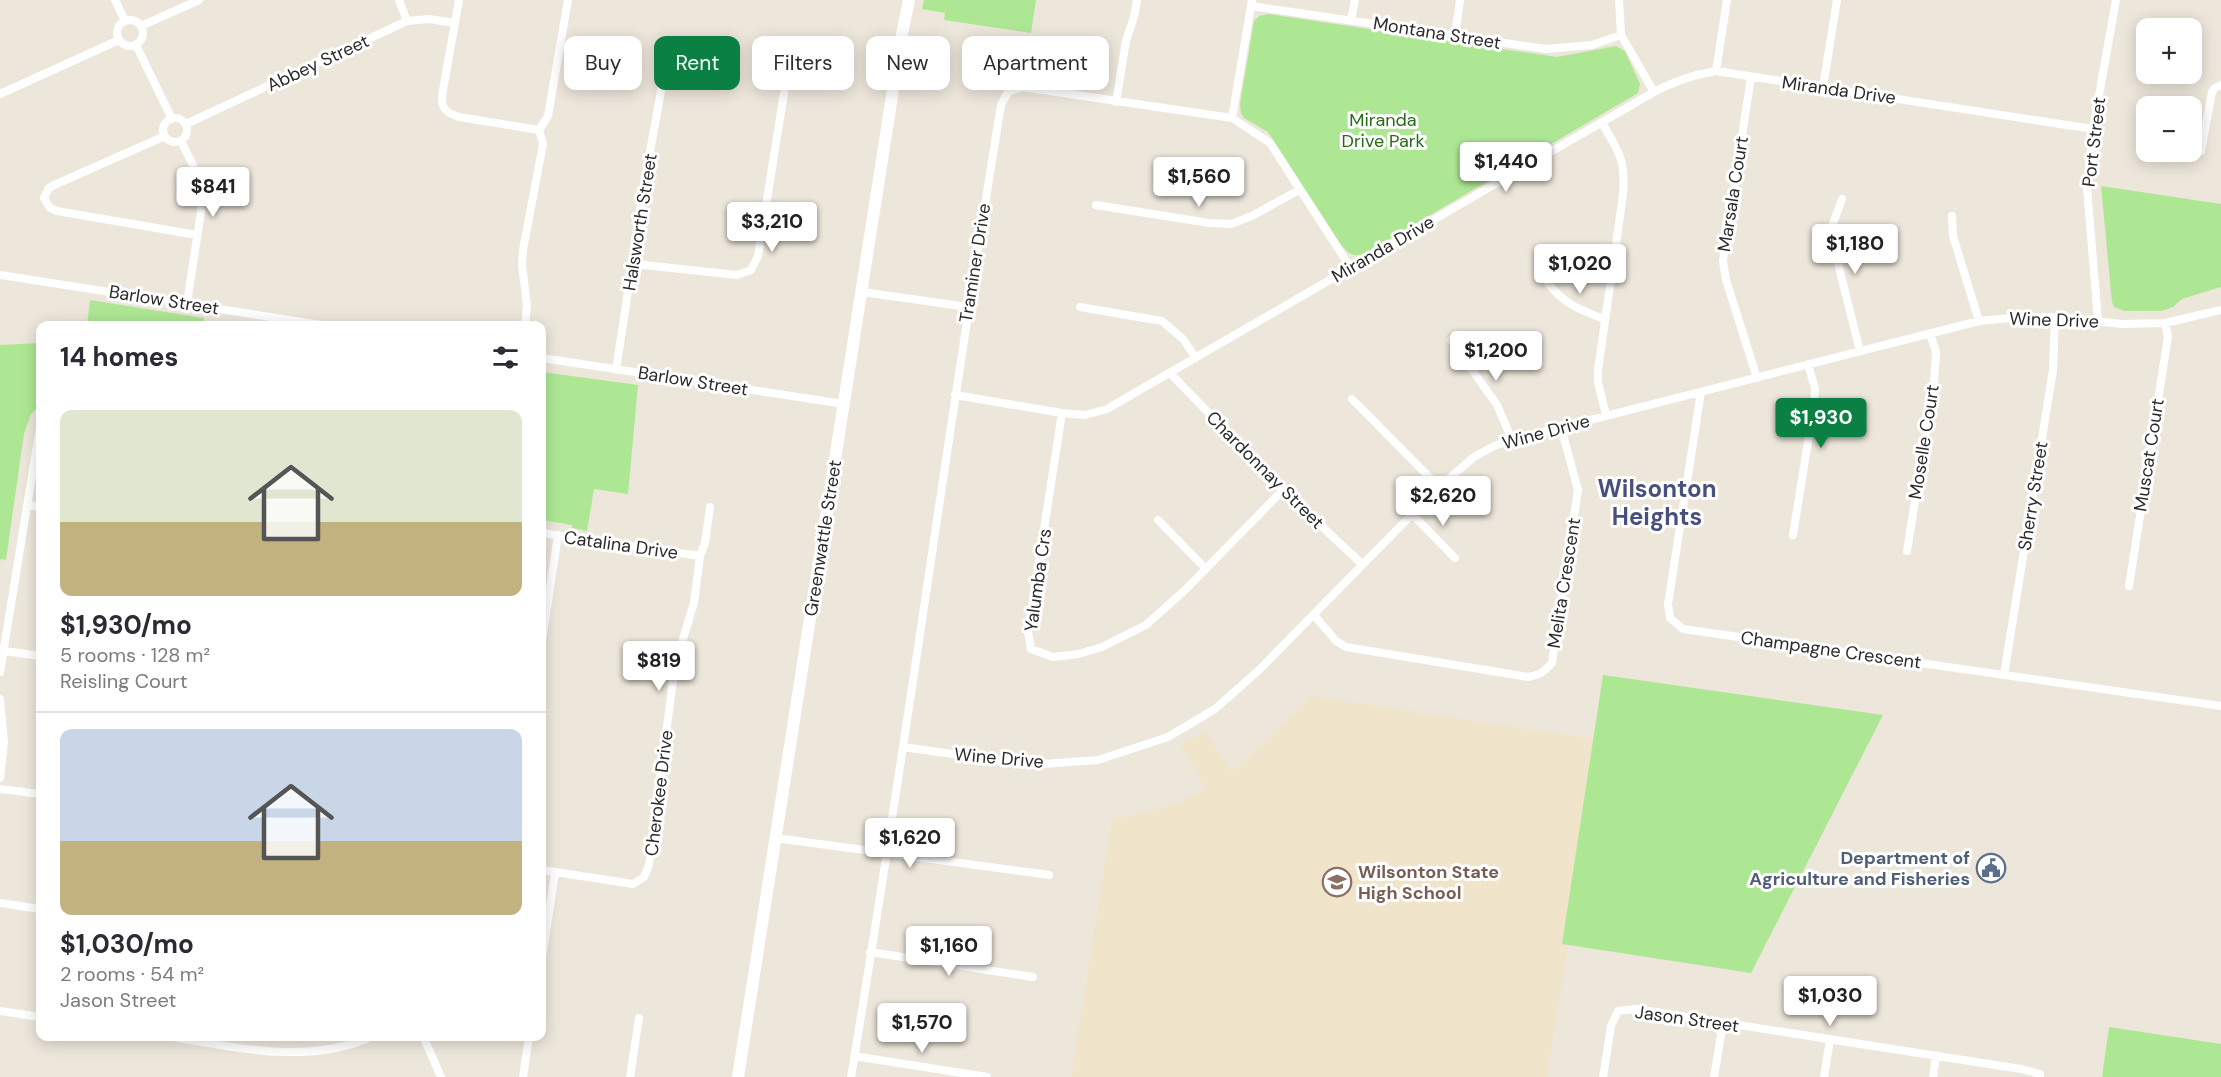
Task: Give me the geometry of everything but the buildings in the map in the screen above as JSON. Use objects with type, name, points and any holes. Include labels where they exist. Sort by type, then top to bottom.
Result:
[{"type":"main road","name":"Greenwattle Street","points":[[738,1077],[909,0]]},
{"type":"street","points":[[115,0],[125,21]]},
{"type":"street","points":[[141,26],[199,0]]},
{"type":"street","points":[[399,0],[407,21]]},
{"type":"street","points":[[459,0],[442,96],[441,104],[444,110],[459,117],[539,130]]},
{"type":"street","points":[[525,321],[527,305],[522,265],[543,144],[539,130],[548,116],[568,0]]},
{"type":"street","points":[[1116,102],[1126,41],[1137,0]]},
{"type":"street","points":[[1351,20],[1354,0]]},
{"type":"street","points":[[1455,36],[1460,0]]},
{"type":"street","points":[[1619,0],[1621,35],[1654,92]]},
{"type":"street","points":[[1716,71],[1727,0]]},
{"type":"street","points":[[1823,87],[1837,0]]},
{"type":"street","name":"Port Street","points":[[2098,320],[2087,188],[2093,129],[2116,0]]},
{"type":"street","points":[[1233,118],[1251,3]]},
{"type":"street","name":"Montana Street","points":[[1251,3],[1546,49],[1592,45],[1621,35]]},
{"type":"street","name":"Abbey Street","points":[[186,124],[407,21],[429,19],[454,23]]},
{"type":"street","points":[[133,20],[141,26],[143,37],[136,45],[128,46],[118,40],[117,30],[125,21],[133,20]]},
{"type":"street","points":[[0,93],[118,40]]},
{"type":"street","points":[[136,45],[172,118]]},
{"type":"street","name":"Miranda Drive","points":[[955,395],[1062,413],[1085,415],[1107,409],[1671,82],[1716,71],[2093,129]]},
{"type":"street","name":"Marsala Court","points":[[1751,77],[1723,261],[1726,280],[1757,378]]},
{"type":"street","points":[[2202,146],[2212,92],[2221,85]]},
{"type":"street","name":"Traminer Drive","points":[[851,1077],[1000,105],[1008,92],[1022,87],[1233,118],[1270,143],[1350,267]]},
{"type":"street","name":"Halsworth Street","points":[[616,370],[661,90]]},
{"type":"street","points":[[634,264],[737,275],[751,270],[758,256],[784,93]]},
{"type":"street","points":[[172,118],[180,119],[186,124],[186,136],[181,141],[170,141],[165,136],[165,124],[172,118]]},
{"type":"street","points":[[1602,123],[1621,155],[1624,169],[1623,195],[1598,370],[1598,382],[1606,415]]},
{"type":"street","points":[[165,136],[54,185],[49,188],[44,198],[50,208],[57,211],[197,235]]},
{"type":"street","points":[[181,141],[202,190],[201,212],[187,303]]},
{"type":"street","points":[[1096,205],[1209,223],[1231,224],[1252,216],[1299,190]]},
{"type":"street","points":[[1842,199],[1830,232],[1860,351]]},
{"type":"street","points":[[1952,216],[1953,236],[1979,321]]},
{"type":"street","name":"Barlow Street","points":[[0,275],[297,321]]},
{"type":"street","points":[[1547,282],[1568,304],[1604,318]]},
{"type":"street","points":[[862,292],[968,307]]},
{"type":"street","points":[[1080,307],[1162,321],[1183,339],[1196,358]]},
{"type":"street","name":"Wine Drive","points":[[903,747],[1030,765],[1098,760],[1168,737],[1215,709],[1259,670],[1438,487],[1474,457],[1494,446],[1512,440],[1979,321],[2021,316],[2098,320],[2122,324],[2165,323],[2221,310]]},
{"type":"street","name":"Sherry Street","points":[[2004,675],[2053,370],[2055,317]]},
{"type":"street","name":"Muscat Court","points":[[2129,586],[2168,336],[2165,323]]},
{"type":"street","name":"Moselle Court","points":[[1907,551],[1934,383],[1936,352],[1930,333]]},
{"type":"street","points":[[1451,340],[1497,405],[1512,440]]},
{"type":"street","name":"Barlow Street","points":[[546,359],[844,405]]},
{"type":"street","points":[[1793,535],[1814,404],[1815,389],[1808,364]]},
{"type":"street","name":"Chardonnay Street","points":[[1170,373],[1283,490],[1362,564]]},
{"type":"street","name":"Champagne Crescent","points":[[1701,392],[1668,604],[1670,618],[1683,629],[2004,675],[2221,703]]},
{"type":"street","points":[[1352,399],[1438,487]]},
{"type":"street","name":"Yalumba Crs","points":[[1062,413],[1028,632],[1031,649],[1053,657],[1102,647],[1146,625],[1164,611],[1283,490]]},
{"type":"street","name":"Melita Crescent","points":[[1314,615],[1336,641],[1346,647],[1528,676],[1539,675],[1545,671],[1552,663],[1578,490],[1561,428]]},
{"type":"street","points":[[0,672],[36,451]]},
{"type":"street","points":[[27,505],[36,506]]},
{"type":"street","name":"Cherokee Drive","points":[[555,873],[633,884],[644,877],[650,865],[675,665],[694,603],[700,556],[705,543],[710,507]]},
{"type":"street","points":[[1412,514],[1455,558]]},
{"type":"street","points":[[1158,520],[1206,569]]},
{"type":"street","name":"Catalina Drive","points":[[546,534],[700,556]]},
{"type":"street","points":[[546,614],[558,535]]},
{"type":"street","points":[[5,651],[36,655]]},
{"type":"street","points":[[0,699],[4,742],[0,778]]},
{"type":"street","points":[[0,789],[36,794]]},
{"type":"street","points":[[775,838],[1049,875]]},
{"type":"street","points":[[546,871],[555,873],[546,932]]},
{"type":"street","points":[[0,903],[36,908]]},
{"type":"street","points":[[870,952],[1033,977]]},
{"type":"street","name":"Jason Street","points":[[1603,1077],[1611,1026],[1618,1011],[1636,1010],[2021,1069],[2040,1076]]},
{"type":"street","points":[[0,1011],[36,1016]]},
{"type":"street","points":[[630,1077],[639,1018]]},
{"type":"street","points":[[1714,1077],[1723,1023]]},
{"type":"street","points":[[1824,1077],[1830,1040]]},
{"type":"street","points":[[199,1041],[271,1052],[326,1051],[357,1041]]},
{"type":"street","points":[[425,1041],[441,1077]]},
{"type":"street","points":[[523,1077],[528,1041]]},
{"type":"street","points":[[854,1056],[987,1077]]},
{"type":"street","points":[[1933,1077],[1936,1057]]},
{"type":"shaded area","name":"Wilsonton State High School","points":[[1310,696],[1593,739],[1562,943],[1568,945],[1547,1077],[1071,1077],[1112,820],[1178,803],[1206,789],[1181,745],[1205,732],[1233,772]]},
{"type":"green space","points":[[924,0],[1036,0],[1031,33],[944,20],[945,13],[922,9]]},
{"type":"green space","name":"Miranda Drive Park","points":[[1268,14],[1557,57],[1616,46],[1625,51],[1640,84],[1638,93],[1364,254],[1354,255],[1342,246],[1268,132],[1244,118],[1241,113],[1240,104],[1254,21],[1259,16]]},
{"type":"green space","points":[[2101,186],[2221,204],[2221,287],[2182,299],[2173,307],[2161,311],[2124,311],[2114,307]]},
{"type":"green space","points":[[90,300],[204,318],[204,321],[87,321]]},
{"type":"green space","points":[[36,343],[36,409],[31,414],[24,434],[6,560],[1,559],[0,562],[0,345]]},
{"type":"green space","points":[[546,373],[638,385],[628,494],[594,489],[587,531],[572,528],[572,525],[546,521]]},
{"type":"green space","points":[[1603,675],[1883,715],[1751,973],[1562,944]]},
{"type":"green space","points":[[2109,1027],[2221,1044],[2221,1077],[2102,1077]]},
{"type":"place","name":"Department of Agriculture and Fisheries","points":[[1991,868]]},
{"type":"place","name":"Wilsonton State High School","points":[[1337,882]]},
{"type":"district","name":"Wilsonton Heights","points":[[1657,502]]}]
